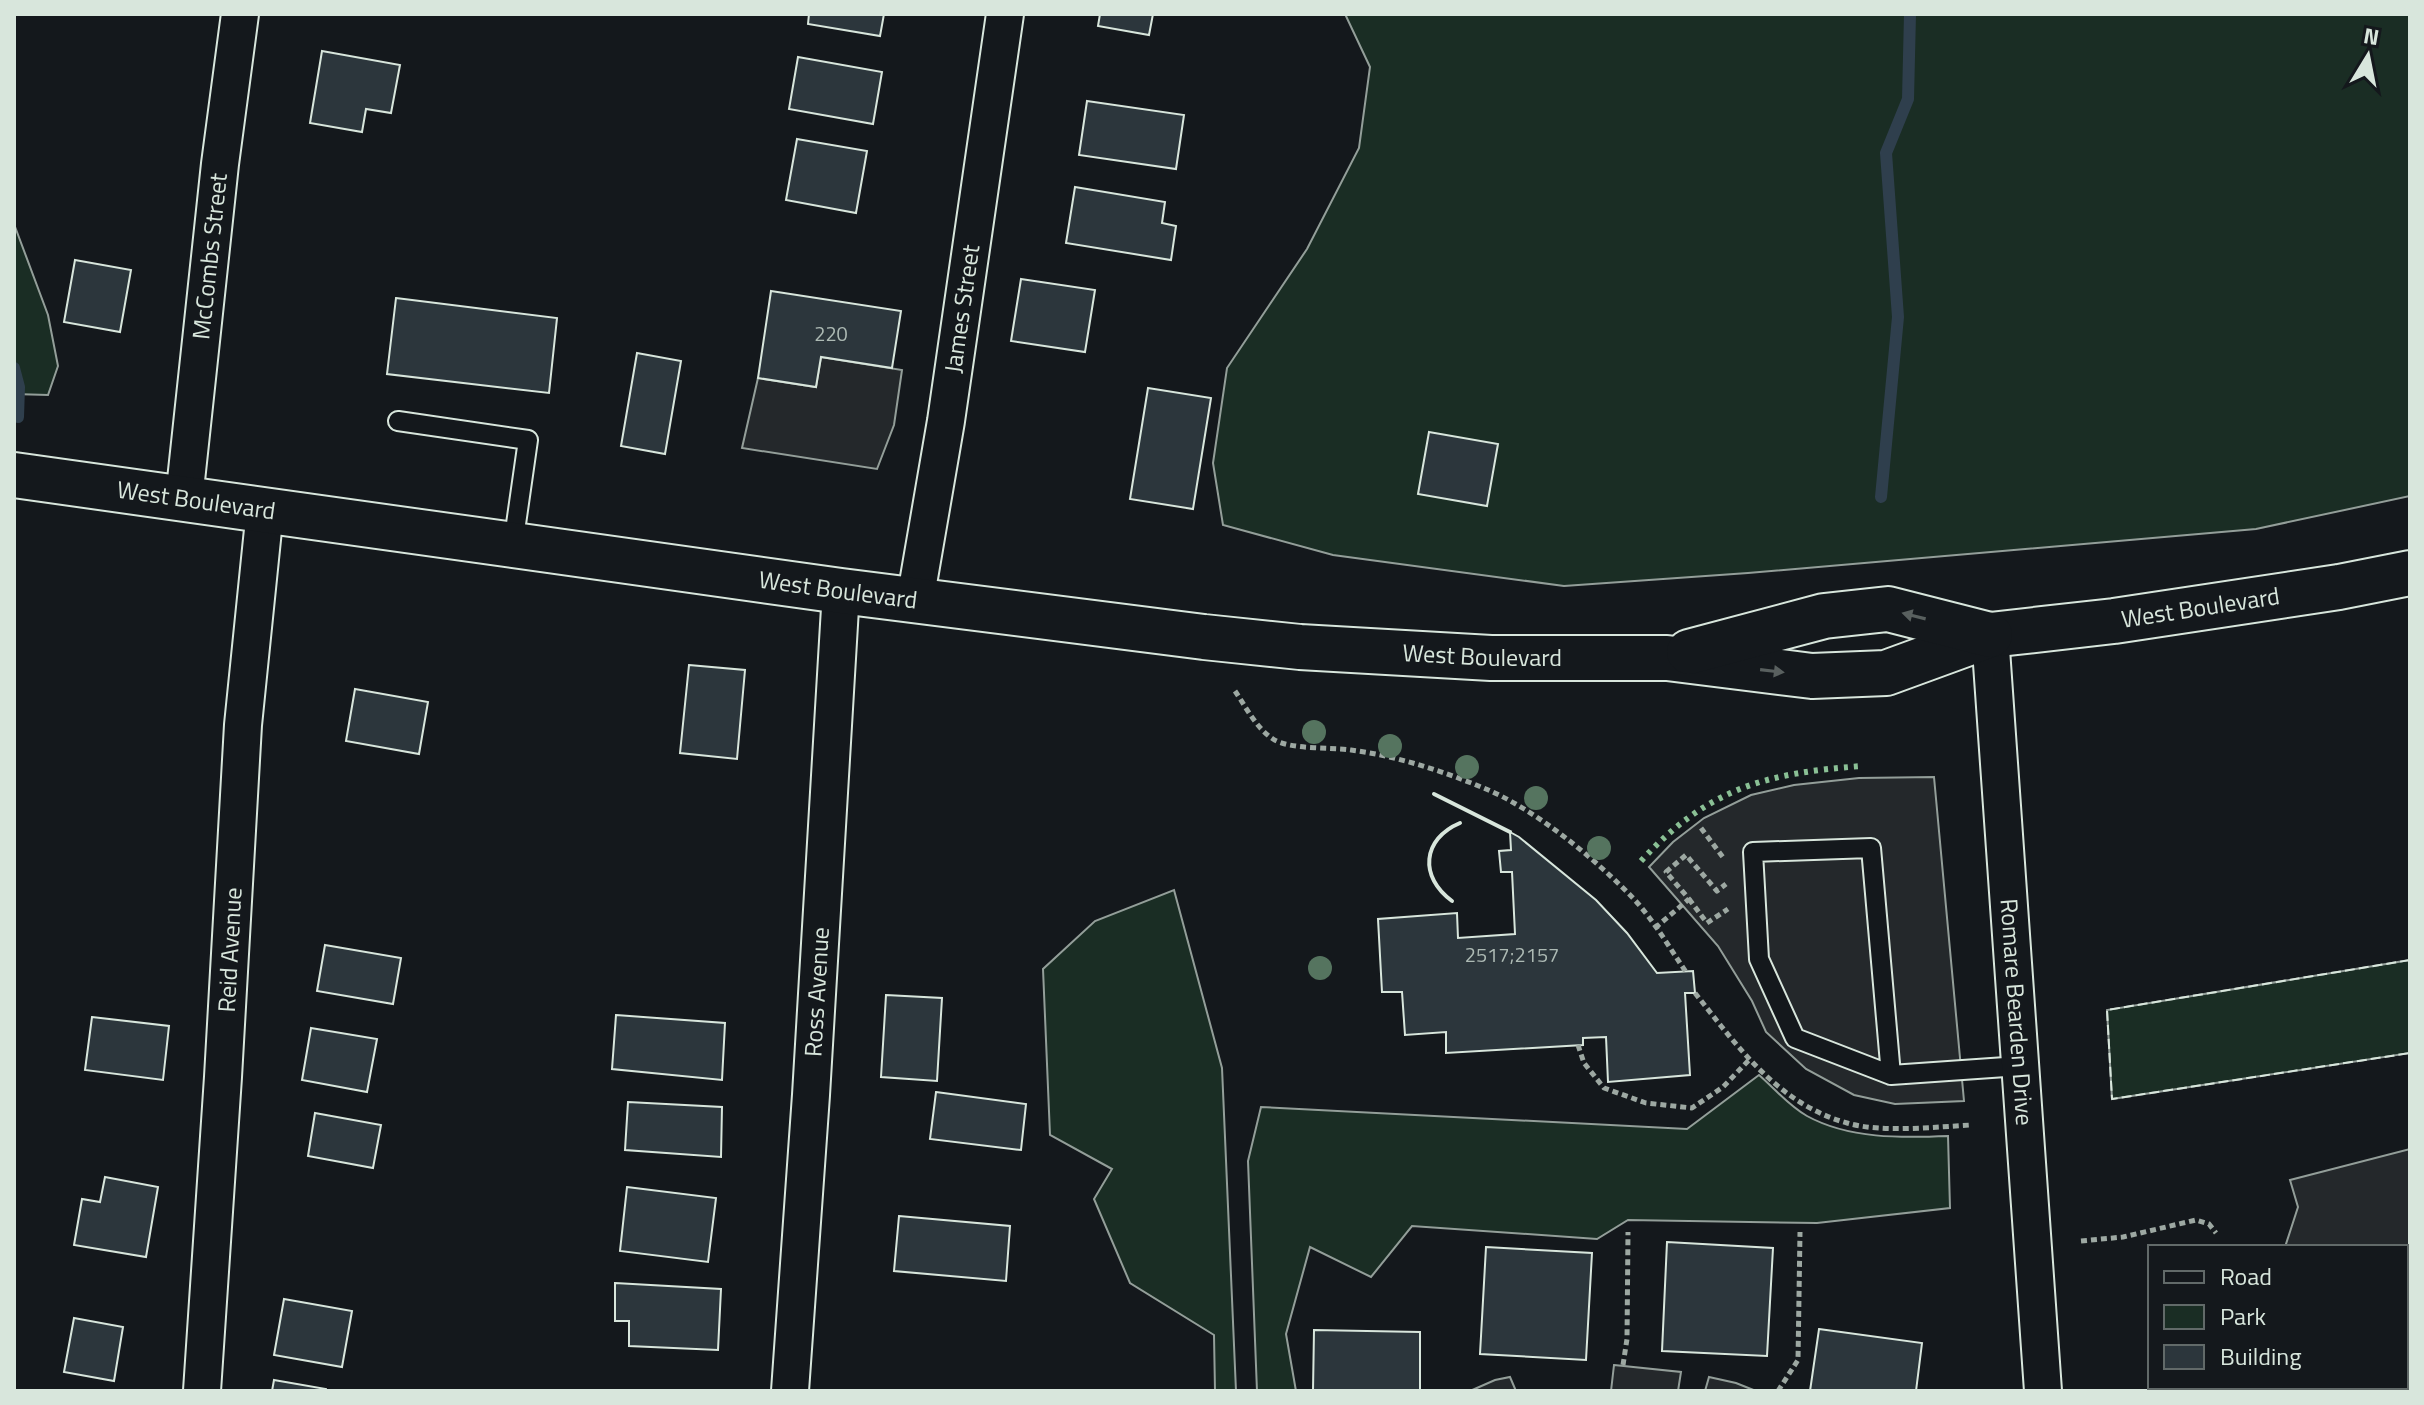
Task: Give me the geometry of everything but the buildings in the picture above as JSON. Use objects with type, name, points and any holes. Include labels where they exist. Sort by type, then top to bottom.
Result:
[{"type":"main road","name":"West Boulevard","points":[[14,475],[841,591],[1204,637],[1300,647],[1491,658],[1667,658],[1812,676],[1886,673],[1990,635],[2114,621],[2339,587],[2410,573]]},
{"type":"main road","name":"West Boulevard","points":[[1667,658],[1824,616],[1888,609],[1990,635]]},
{"type":"street","name":"McCombs Street","points":[[184,499],[220,164],[240,14]]},
{"type":"street","name":"James Street","points":[[915,601],[946,421],[1005,14]]},
{"type":"street","name":"Reid Avenue","points":[[202,1391],[243,725],[265,510]]},
{"type":"street","name":"Ross Avenue","points":[[790,1391],[841,591]]},
{"type":"street","name":"Romare Bearden Drive","points":[[1990,635],[2043,1391]]},
{"type":"lane","points":[[398,421],[528,440],[513,545]]},
{"type":"lane","points":[[1891,1075],[1871,848],[1753,852],[1759,959],[1795,1038],[1891,1075],[2020,1066]]},
{"type":"path","points":[[1235,691],[1259,726],[1274,740],[1352,750],[1399,760],[1443,772],[1518,804],[1590,859],[1634,899],[1686,972]]},
{"type":"path","points":[[1701,828],[1737,877]]},
{"type":"path","points":[[1754,865],[1717,891],[1686,855],[1666,872],[1707,923],[1756,889]]},
{"type":"path","points":[[1655,928],[1689,899]]},
{"type":"path","points":[[1695,993],[1749,1060],[1807,1109],[1849,1124],[1903,1128],[1971,1125]]},
{"type":"path","points":[[1578,1045],[1584,1063],[1604,1088],[1646,1103],[1692,1108],[1723,1087],[1749,1060]]},
{"type":"path","points":[[2081,1241],[2123,1237],[2196,1220],[2209,1224],[2216,1233]]},
{"type":"path","points":[[1623,1365],[1627,1339],[1628,1232]]},
{"type":"path","points":[[1778,1391],[1798,1360],[1800,1232]]},
{"type":"green space","points":[[1345,14],[2410,14],[2410,496],[2256,529],[1564,586],[1333,555],[1223,525],[1213,463],[1227,368],[1307,249],[1359,148],[1370,67]]},
{"type":"green space","points":[[14,224],[48,315],[58,366],[48,395],[14,394]]},
{"type":"green space","points":[[1174,890],[1222,1068],[1236,1391],[1215,1391],[1214,1335],[1130,1283],[1094,1199],[1112,1169],[1050,1135],[1043,969],[1095,921]]},
{"type":"green space","points":[[2410,960],[2410,1053],[2112,1099],[2107,1010]]},
{"type":"green space","points":[[1759,1075],[1800,1112],[1823,1124],[1858,1133],[1894,1137],[1948,1136],[1950,1208],[1817,1223],[1628,1220],[1597,1239],[1412,1226],[1371,1277],[1310,1247],[1286,1334],[1296,1391],[1257,1391],[1248,1161],[1261,1107],[1687,1129]]},
{"type":"shaded area","points":[[821,357],[902,370],[894,425],[877,469],[742,448],[758,378],[816,387]]},
{"type":"shaded area","points":[[1934,777],[1964,1101],[1895,1104],[1854,1095],[1806,1069],[1766,1032],[1752,1001],[1718,946],[1649,867],[1673,842],[1704,818],[1751,795],[1794,785],[1859,778]]},
{"type":"shaded area","points":[[2410,1149],[2410,1260],[2408,1245],[2286,1245],[2298,1207],[2290,1180]]},
{"type":"shaded area","points":[[1614,1365],[1681,1372],[1678,1391],[1611,1391]]},
{"type":"shaded area","points":[[1510,1377],[1516,1391],[1470,1391],[1495,1380]]},
{"type":"shaded area","points":[[1709,1377],[1736,1383],[1756,1391],[1705,1391]]},
{"type":"waterway","points":[[1881,497],[1898,317],[1886,153],[1908,99],[1910,14]]},
{"type":"waterway","points":[[14,368],[19,387],[18,417]]},
{"type":"hedge","points":[[1641,861],[1690,816],[1741,789],[1796,774],[1862,766]]},
{"type":"fence","points":[[2410,960],[2107,1010],[2112,1099],[2410,1053]]},
{"type":"wall","points":[[1434,794],[1510,832]]},
{"type":"wall","points":[[1452,901],[1434,881],[1429,859],[1438,839],[1460,823]]}]
